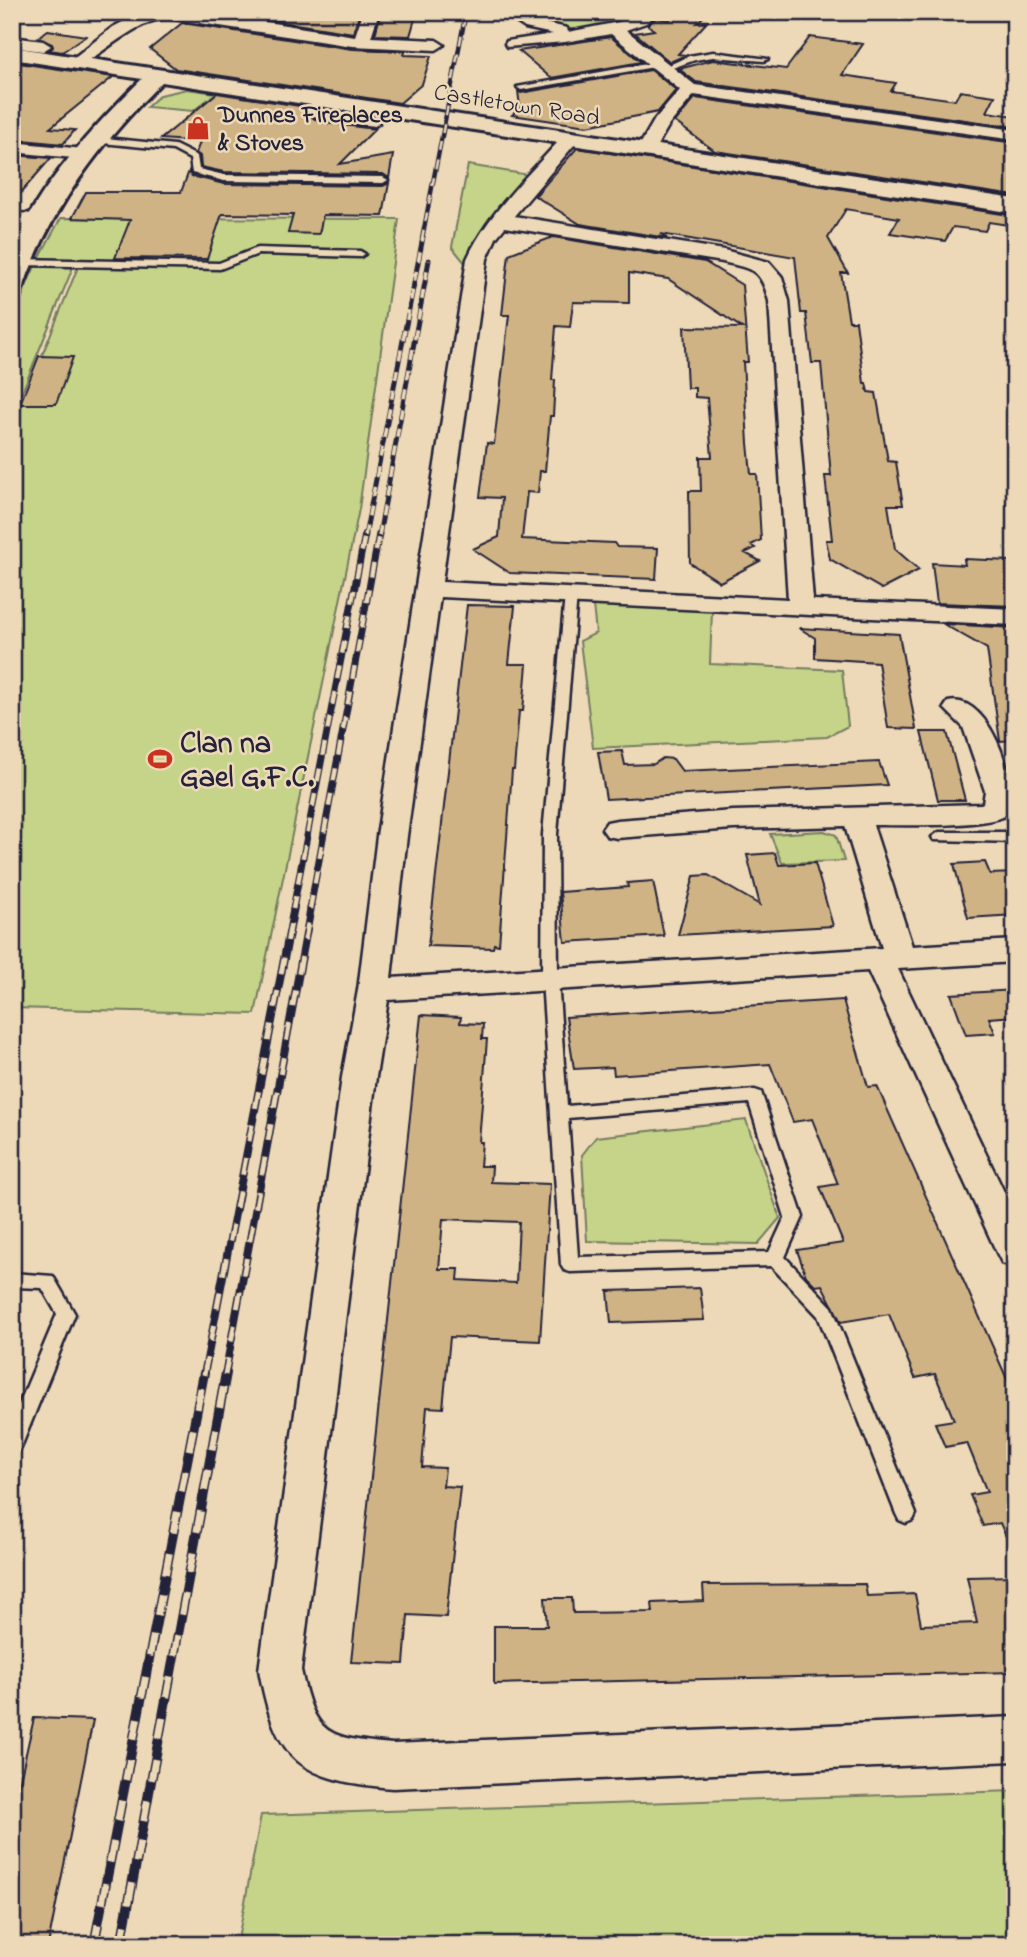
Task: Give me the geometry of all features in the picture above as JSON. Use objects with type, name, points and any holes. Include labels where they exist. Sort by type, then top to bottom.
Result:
[{"type":"main road","name":"Castletown Road","points":[[12,53],[1015,206]]},
{"type":"main road","points":[[12,285],[20,262],[51,199],[90,147],[156,76]]},
{"type":"street","points":[[361,42],[371,12]]},
{"type":"street","points":[[509,12],[524,22],[545,28],[609,29],[690,89],[1015,135]]},
{"type":"street","points":[[513,44],[609,29],[637,22],[651,12]]},
{"type":"street","points":[[75,63],[145,17],[165,13],[195,14],[276,30],[361,42],[436,45]]},
{"type":"street","points":[[276,30],[295,18]]},
{"type":"street","points":[[12,42],[43,46]]},
{"type":"street","points":[[646,150],[662,123],[690,89]]},
{"type":"street","points":[[571,138],[487,236],[477,259],[392,836],[374,990],[359,1077],[280,1670],[292,1726],[314,1750],[351,1763],[393,1766],[482,1760],[1015,1740]]},
{"type":"street","points":[[12,146],[90,147]]},
{"type":"street","points":[[12,219],[41,220]]},
{"type":"street","points":[[500,220],[724,256],[762,266],[772,276],[779,301],[784,356],[801,607]]},
{"type":"street","points":[[428,589],[1015,617]]},
{"type":"street","points":[[617,828],[733,820],[943,816],[984,813],[998,808],[999,791],[977,727],[971,718],[958,708]]},
{"type":"street","points":[[856,816],[889,958],[1015,1253]]},
{"type":"street","points":[[374,990],[1015,951]]},
{"type":"lane","points":[[521,87],[661,66],[711,52],[764,59]]},
{"type":"lane","points":[[319,100],[311,110],[319,116],[375,123]]},
{"type":"lane","points":[[90,147],[175,148],[194,158],[195,171],[224,178],[383,180]]},
{"type":"lane","points":[[20,262],[220,266],[257,251],[360,254]]},
{"type":"lane","points":[[571,595],[550,834],[550,980],[570,1265],[775,1259],[825,1311],[906,1514]]},
{"type":"lane","points":[[939,837],[1015,837]]},
{"type":"lane","points":[[558,1113],[755,1096],[794,1217],[775,1259]]},
{"type":"lane","points":[[12,1280],[47,1281],[66,1314],[12,1445]]},
{"type":"green space","points":[[513,12],[646,12],[641,17],[584,30],[547,27]]},
{"type":"green space","points":[[187,89],[216,93],[193,111],[147,107],[160,95]]},
{"type":"green space","points":[[468,165],[529,175],[473,242],[465,263],[452,247]]},
{"type":"green space","name":"Clan na Gael G.F.C.","points":[[61,218],[399,219],[359,509],[255,1014],[12,1008],[12,429],[78,267],[73,267],[12,417],[12,348],[23,295]]},
{"type":"green space","points":[[593,605],[712,610],[710,664],[842,670],[848,726],[827,737],[593,748],[580,641],[596,633]]},
{"type":"green space","points":[[824,831],[836,835],[844,861],[782,863],[770,834]]},
{"type":"green space","points":[[746,1120],[780,1218],[758,1244],[587,1241],[582,1155],[596,1137]]},
{"type":"green space","points":[[1015,1791],[1015,1945],[237,1945],[261,1815]]},
{"type":"building","points":[[249,12],[360,12],[353,33],[244,16]]},
{"type":"building","points":[[381,12],[417,12],[410,36],[375,35]]},
{"type":"building","points":[[676,13],[703,17],[697,23],[707,22],[678,54],[686,55],[670,62],[635,33],[654,30],[648,25],[656,18],[669,20]]},
{"type":"building","points":[[182,23],[352,49],[405,51],[404,55],[431,56],[422,84],[400,103],[176,69],[150,49]]},
{"type":"building","points":[[48,30],[86,36],[62,52],[50,50],[52,44],[37,38]]},
{"type":"building","points":[[611,37],[641,62],[551,78],[519,51]]},
{"type":"building","points":[[810,37],[863,44],[842,75],[896,83],[891,91],[955,100],[960,91],[995,96],[987,112],[1015,116],[1015,127],[696,82],[679,69],[713,60],[786,69]]},
{"type":"building","points":[[12,62],[113,77],[50,128],[75,130],[63,144],[12,139]]},
{"type":"building","points":[[651,70],[676,90],[658,112],[587,126],[512,115],[520,107],[518,91],[521,93]]},
{"type":"building","points":[[217,93],[306,107],[305,112],[319,122],[375,129],[340,164],[393,155],[389,178],[383,174],[224,172],[201,167],[200,156],[196,153],[200,142],[161,139]]},
{"type":"building","points":[[695,98],[1015,143],[1015,196],[715,151],[675,122]]},
{"type":"building","points":[[577,148],[1015,216],[1015,226],[989,222],[985,231],[953,227],[945,241],[890,233],[899,218],[846,209],[828,238],[848,273],[841,273],[849,321],[856,321],[864,383],[868,392],[876,393],[888,461],[896,462],[903,505],[888,505],[895,549],[919,570],[882,589],[830,559],[826,540],[832,540],[825,476],[831,476],[821,363],[812,363],[806,313],[801,313],[795,257],[661,234],[667,238],[580,224],[535,196]]},
{"type":"building","points":[[12,155],[51,158],[12,203]]},
{"type":"building","points":[[189,171],[191,176],[224,184],[383,186],[389,183],[383,216],[323,215],[319,234],[288,233],[293,215],[222,214],[207,259],[115,258],[130,220],[72,218],[86,192],[181,192]]},
{"type":"building","points":[[553,237],[705,262],[742,285],[748,362],[743,362],[748,443],[751,474],[757,474],[761,540],[751,545],[755,548],[745,553],[760,561],[720,582],[690,563],[689,491],[701,491],[700,457],[712,457],[707,398],[695,397],[695,388],[687,388],[684,327],[742,328],[668,279],[629,273],[629,303],[573,302],[570,327],[556,326],[552,380],[555,380],[553,416],[550,416],[545,471],[540,471],[538,493],[527,492],[522,539],[658,548],[656,579],[510,573],[473,549],[499,537],[502,498],[480,497],[487,443],[494,444],[509,315],[502,315],[509,254]]},
{"type":"building","points":[[39,356],[73,357],[56,404],[20,404]]},
{"type":"building","points":[[964,559],[1011,561],[1015,606],[937,603],[932,563],[965,565]]},
{"type":"building","points":[[467,605],[515,606],[509,664],[527,664],[523,711],[519,711],[512,770],[499,945],[494,944],[493,948],[428,946]]},
{"type":"building","points":[[943,624],[1015,628],[1015,740],[1000,741],[987,649]]},
{"type":"building","points":[[799,628],[899,634],[916,729],[888,728],[878,662],[815,658],[815,638]]},
{"type":"building","points":[[921,732],[947,732],[965,800],[938,800]]},
{"type":"building","points":[[622,751],[625,765],[654,764],[663,758],[673,759],[682,771],[879,762],[887,785],[606,799],[598,752]]},
{"type":"building","points":[[775,853],[779,865],[815,863],[833,926],[678,935],[694,876],[708,875],[760,905],[747,855]]},
{"type":"building","points":[[985,862],[990,874],[1015,873],[1015,915],[968,918],[954,864]]},
{"type":"building","points":[[653,881],[664,936],[565,942],[560,892],[628,887],[627,883]]},
{"type":"building","points":[[1015,990],[1015,1016],[989,1018],[995,1033],[966,1035],[951,994]]},
{"type":"building","points":[[843,1000],[868,1087],[877,1086],[1015,1397],[1015,1557],[1000,1523],[983,1526],[970,1495],[987,1492],[967,1443],[945,1447],[935,1423],[954,1420],[935,1374],[915,1378],[889,1314],[841,1322],[822,1285],[816,1286],[806,1276],[797,1250],[843,1243],[820,1187],[838,1184],[812,1119],[793,1122],[770,1064],[614,1075],[613,1067],[574,1069],[566,1017]]},
{"type":"building","points":[[421,1015],[461,1017],[460,1023],[483,1024],[482,1039],[487,1039],[479,1142],[482,1142],[480,1166],[492,1166],[491,1182],[550,1184],[540,1341],[450,1337],[443,1408],[427,1407],[422,1467],[445,1468],[443,1486],[460,1487],[446,1617],[408,1615],[404,1664],[351,1662]],"holes":[[[443,1219],[519,1222],[516,1283],[458,1280],[459,1269],[439,1269]]]},
{"type":"building","points":[[700,1288],[704,1320],[611,1323],[608,1291]]},
{"type":"building","points":[[1015,1576],[1015,1672],[494,1684],[494,1626],[547,1626],[545,1598],[572,1598],[573,1613],[653,1612],[652,1603],[704,1601],[703,1585],[865,1584],[867,1596],[915,1594],[921,1625],[977,1623],[967,1577]]},
{"type":"building","points":[[34,1718],[93,1720],[48,1945],[12,1945],[12,1816]]},
{"type":"railway","points":[[422,239],[466,12]]},
{"type":"railway","points":[[365,536],[423,237]]},
{"type":"railway","points":[[379,536],[429,260]]},
{"type":"railway","points":[[293,909],[365,534]]},
{"type":"railway","points":[[310,909],[379,534]]},
{"type":"railway","points":[[204,1375],[294,907]]},
{"type":"railway","points":[[225,1375],[311,907]]},
{"type":"railway","points":[[94,1945],[204,1373]]},
{"type":"railway","points":[[121,1945],[226,1373]]},
{"type":"place","name":"Dunnes Fireplaces & Stoves","points":[[198,128]]},
{"type":"place","name":"Clan na Gael G.F.C.","points":[[160,759]]}]
